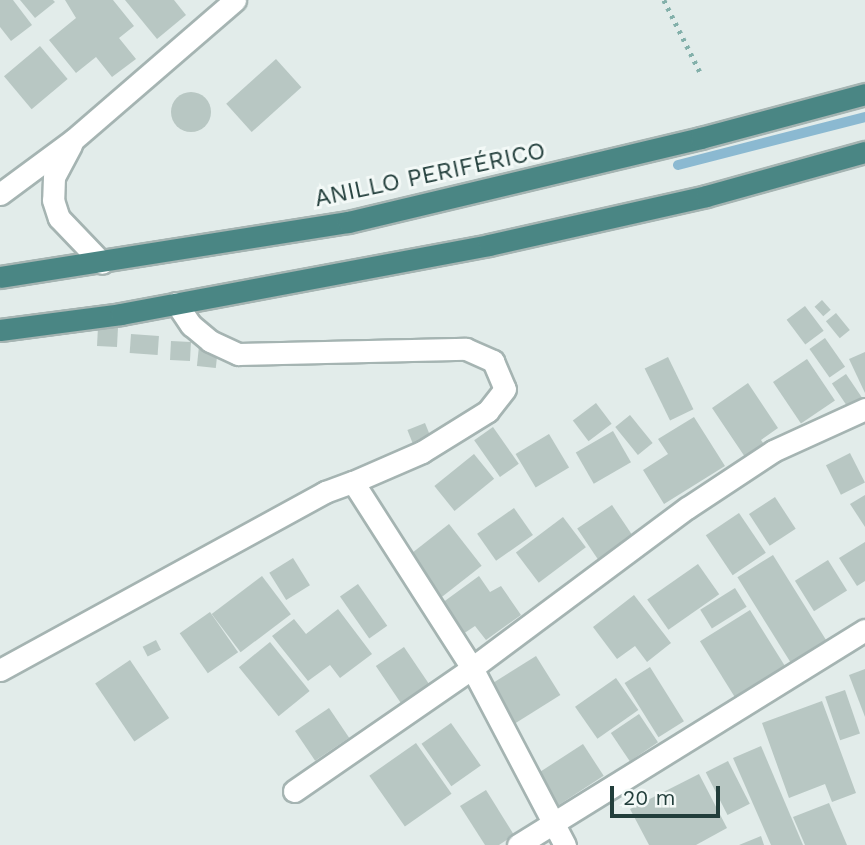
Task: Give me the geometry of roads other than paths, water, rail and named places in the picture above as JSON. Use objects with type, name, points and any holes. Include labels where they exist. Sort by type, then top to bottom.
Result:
[{"type":"highway","name":"ANILLO PERIFÉRICO","points":[[0,277],[102,263],[361,219],[865,94]]},
{"type":"highway","points":[[0,330],[176,303],[489,245],[706,196],[865,152]]},
{"type":"street","points":[[0,194],[73,140],[236,0]]},
{"type":"street","points":[[73,140],[54,177],[53,200],[59,218],[102,263]]},
{"type":"street","points":[[0,670],[325,492],[422,452],[488,411],[505,388],[493,361],[466,349],[238,354],[210,341],[191,325],[176,303]]},
{"type":"street","points":[[294,791],[472,668],[687,508],[762,458],[865,409]]},
{"type":"street","points":[[354,482],[472,668],[565,845]]},
{"type":"street","points":[[518,845],[865,630]]},
{"type":"waterway","points":[[678,165],[865,117]]}]
